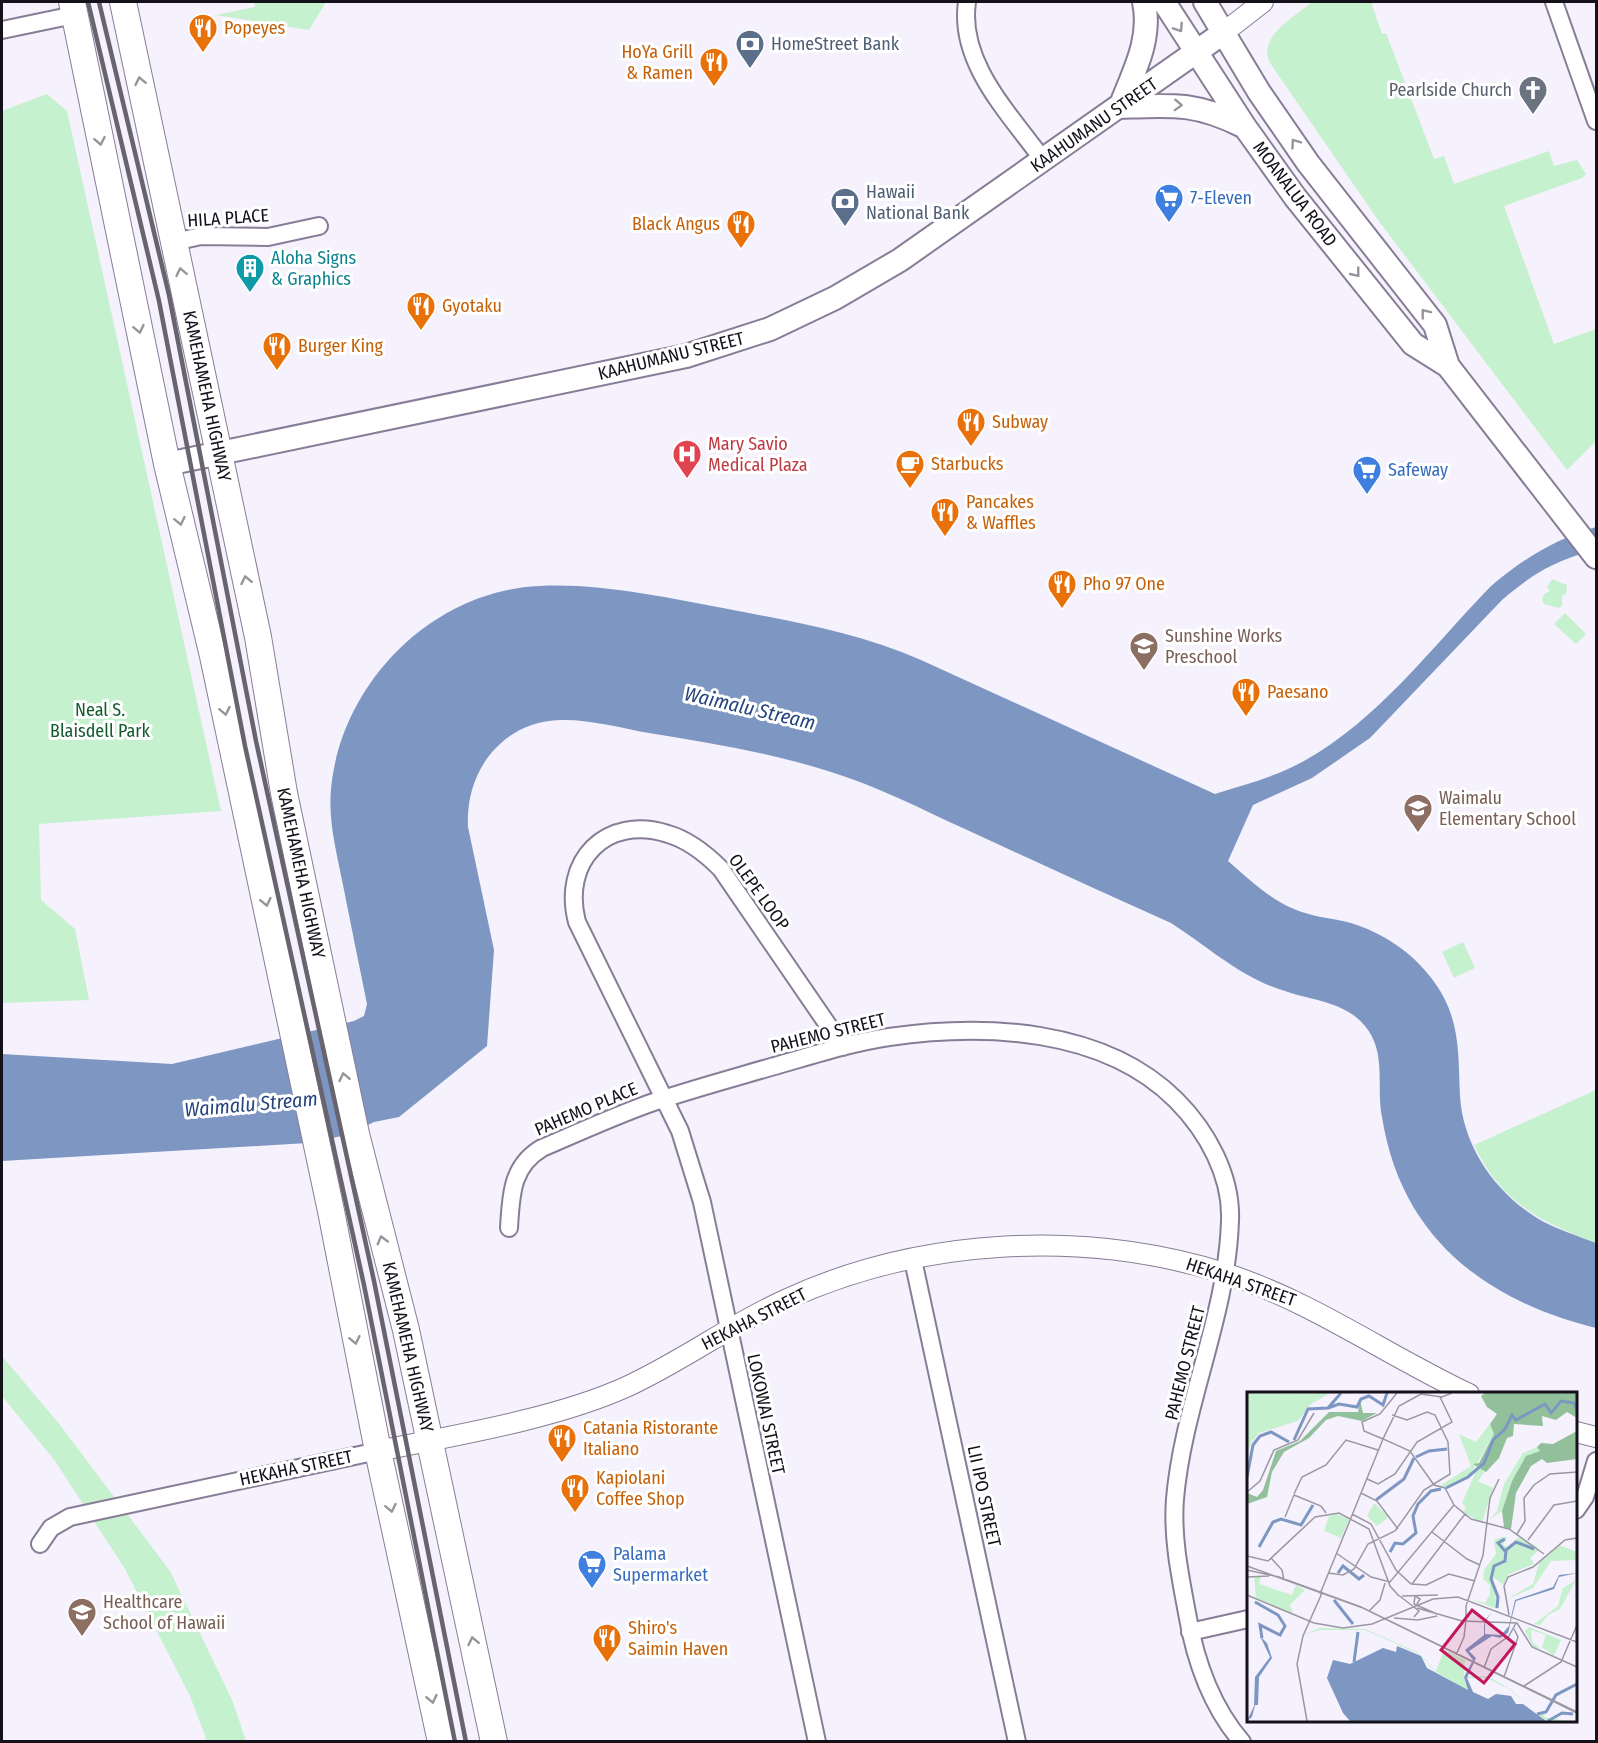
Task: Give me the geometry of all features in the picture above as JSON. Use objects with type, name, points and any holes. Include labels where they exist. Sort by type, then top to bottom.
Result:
[{"type":"main road","name":"KAMEHAMEHA HIGHWAY","points":[[123,2],[258,637],[282,781],[356,1134],[406,1330],[494,1742]]},
{"type":"main road","points":[[1144,2],[1146,38],[1119,107],[1187,105],[1217,113],[1245,127]]},
{"type":"main road","name":"MOANALUA ROAD","points":[[1164,2],[1245,127],[1295,197],[1413,344],[1449,366]]},
{"type":"main road","name":"MOANALUA ROAD","points":[[1205,2],[1259,92],[1308,163],[1435,325],[1449,366],[1594,554]]},
{"type":"main road","points":[[73,8],[167,464],[213,656],[316,1143],[378,1451],[441,1742]]},
{"type":"main road","name":"KAAHUMANU STREET","points":[[167,464],[615,372],[726,345],[770,328],[871,278],[1223,33]]},
{"type":"street","points":[[967,2],[967,33],[974,59],[1043,160]]},
{"type":"street","name":"KAAHUMANU STREET","points":[[1223,33],[1263,2]]},
{"type":"street","points":[[1554,2],[1596,121]]},
{"type":"street","points":[[2,30],[73,8]]},
{"type":"street","name":"HILA PLACE","points":[[174,242],[201,236],[268,237],[319,226]]},
{"type":"street","name":"OLEPE LOOP","points":[[664,1099],[578,922],[574,909],[573,885],[582,861],[596,844],[615,833],[640,830],[668,834],[683,839],[710,858],[732,884],[843,1047]]},
{"type":"street","name":"PAHEMO STREET","points":[[664,1099],[843,1047],[922,1033],[961,1031],[1015,1033],[1099,1052],[1146,1075],[1185,1109],[1211,1147],[1221,1168],[1227,1186],[1230,1221],[1221,1296],[1176,1494],[1176,1548],[1190,1632],[1211,1695],[1225,1720],[1242,1742]]},
{"type":"street","name":"PAHEMO PLACE","points":[[509,1228],[511,1197],[517,1173],[534,1153],[664,1099]]},
{"type":"street","name":"LOKOWAI STREET","points":[[664,1099],[691,1163],[702,1202],[817,1742]]},
{"type":"street","name":"HEKAHA STREET","points":[[40,1544],[51,1528],[70,1517],[430,1440],[554,1410],[626,1387],[728,1330],[810,1290],[849,1276],[913,1260],[977,1249],[1065,1246],[1182,1261],[1224,1273],[1319,1311],[1416,1367],[1465,1392]]},
{"type":"street","name":"LII IPO STREET","points":[[913,1260],[1017,1742]]},
{"type":"street","points":[[1577,1432],[1596,1437]]},
{"type":"street","points":[[1577,1507],[1585,1497],[1596,1461]]},
{"type":"street","points":[[1190,1632],[1247,1619]]},
{"type":"green space","points":[[254,2],[326,2],[309,30],[216,15],[255,7]]},
{"type":"green space","points":[[1312,2],[1373,2],[1382,34],[1386,33],[1434,159],[1444,156],[1454,184],[1549,151],[1554,166],[1577,160],[1586,174],[1582,178],[1504,206],[1554,344],[1596,329],[1596,441],[1567,470],[1378,220],[1270,63],[1267,53],[1273,36]]},
{"type":"green space","name":"Neal S. Blaisdell Park","points":[[47,94],[67,111],[221,811],[39,824],[41,900],[75,929],[89,1000],[2,1003],[2,111]]},
{"type":"green space","points":[[1552,579],[1567,585],[1566,594],[1562,596],[1562,606],[1559,608],[1544,604],[1542,600],[1544,594],[1550,591],[1547,587]]},
{"type":"green space","points":[[1565,613],[1586,634],[1576,644],[1554,624]]},
{"type":"green space","points":[[1463,942],[1475,968],[1454,978],[1442,952]]},
{"type":"green space","points":[[1596,1090],[1596,1243],[1540,1218],[1510,1196],[1485,1165],[1474,1145]]},
{"type":"green space","points":[[2,1356],[60,1425],[170,1571],[233,1702],[246,1741],[207,1741],[190,1696],[125,1569],[55,1461],[2,1396]]},
{"type":"water","name":"Waimalu Stream","points":[[1596,527],[1596,549],[1546,568],[1502,600],[1370,738],[1312,778],[1253,805],[1228,861],[1259,888],[1285,905],[1308,914],[1351,923],[1385,938],[1406,952],[1432,979],[1453,1021],[1458,1050],[1463,1115],[1468,1134],[1486,1169],[1511,1198],[1526,1211],[1548,1224],[1596,1243],[1596,1328],[1555,1316],[1518,1300],[1484,1281],[1454,1257],[1429,1229],[1408,1197],[1392,1159],[1380,1105],[1380,1070],[1372,1036],[1357,1018],[1348,1012],[1329,1003],[1288,992],[1256,979],[1171,923],[865,784],[809,765],[764,754],[582,721],[560,720],[539,723],[520,730],[504,740],[480,770],[473,787],[468,827],[494,950],[487,1046],[399,1117],[374,1122],[347,1135],[307,1143],[2,1161],[2,1054],[172,1064],[354,1021],[364,1016],[367,1004],[332,826],[330,801],[338,750],[353,713],[373,680],[399,650],[429,624],[463,605],[500,592],[539,586],[587,587],[658,596],[826,629],[874,642],[921,660],[1215,794],[1282,771],[1304,761],[1331,744],[1380,704],[1502,577],[1553,544]]},
{"type":"railway","points":[[88,2],[159,301],[245,746],[364,1285],[455,1742]]},
{"type":"railway","points":[[99,2],[169,295],[256,741],[374,1281],[466,1742]]},
{"type":"place","name":"Popeyes","points":[[203,54]]},
{"type":"place","name":"HomeStreet Bank","points":[[750,70]]},
{"type":"place","name":"HoYa Grill & Ramen","points":[[714,88]]},
{"type":"place","name":"Pearlside Church","points":[[1533,116]]},
{"type":"place","name":"7-Eleven","points":[[1169,224]]},
{"type":"place","name":"Hawaii National Bank","points":[[845,228]]},
{"type":"place","name":"Black Angus","points":[[741,250]]},
{"type":"place","name":"Aloha Signs & Graphics","points":[[250,294]]},
{"type":"place","name":"Gyotaku","points":[[421,332]]},
{"type":"place","name":"Burger King","points":[[277,372]]},
{"type":"place","name":"Subway","points":[[971,448]]},
{"type":"place","name":"Mary Savio Medical Plaza","points":[[687,480]]},
{"type":"place","name":"Starbucks","points":[[910,490]]},
{"type":"place","name":"Safeway","points":[[1367,496]]},
{"type":"place","name":"Pancakes & Waffles","points":[[945,538]]},
{"type":"place","name":"Pho 97 One","points":[[1062,610]]},
{"type":"place","name":"Sunshine Works Preschool","points":[[1144,672]]},
{"type":"place","name":"Paesano","points":[[1246,718]]},
{"type":"place","name":"Waimalu Elementary School","points":[[1418,834]]},
{"type":"place","name":"Catania Ristorante Italiano","points":[[562,1464]]},
{"type":"place","name":"Kapiolani Coffee Shop","points":[[575,1514]]},
{"type":"place","name":"Palama Supermarket","points":[[592,1590]]},
{"type":"place","name":"Healthcare School of Hawaii","points":[[82,1638]]},
{"type":"place","name":"Shiro's Saimin Haven","points":[[607,1664]]}]
